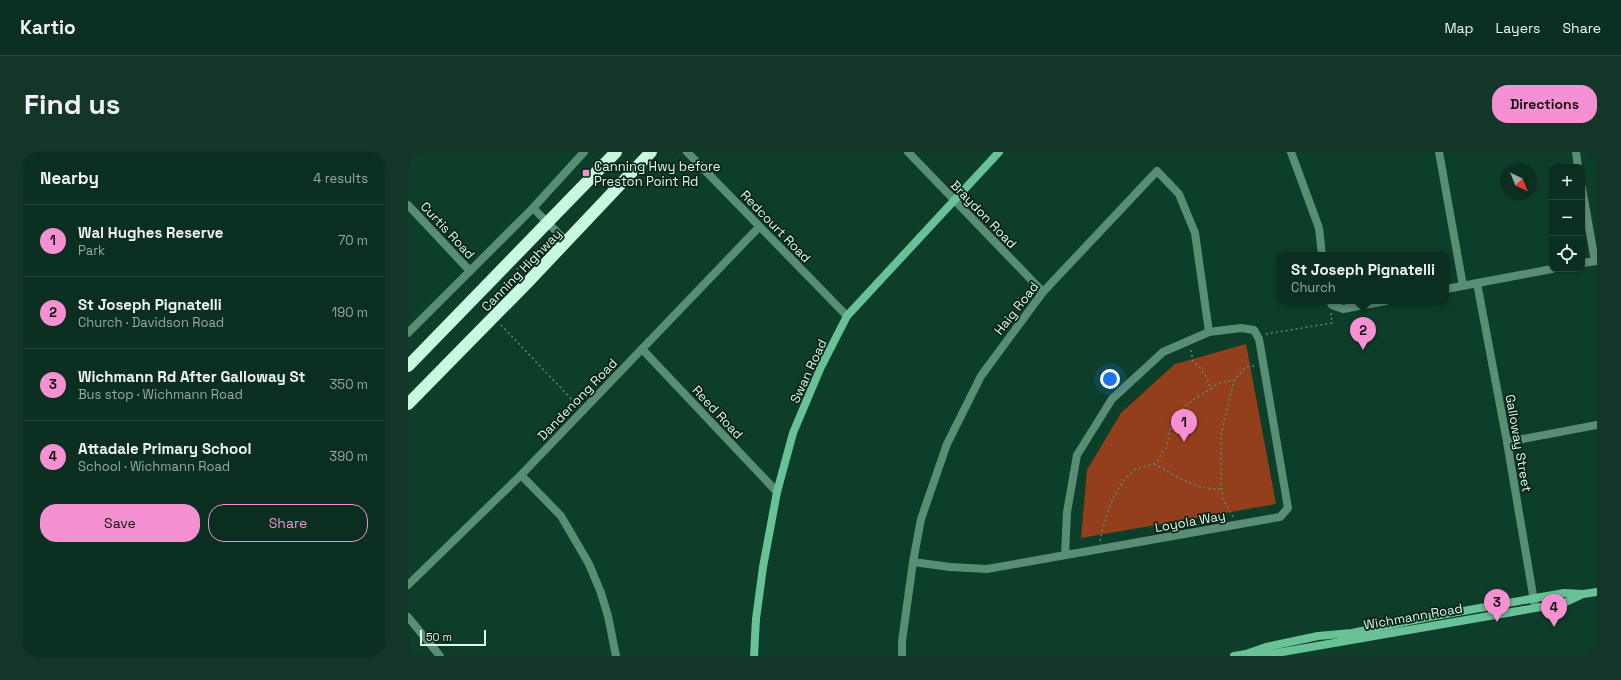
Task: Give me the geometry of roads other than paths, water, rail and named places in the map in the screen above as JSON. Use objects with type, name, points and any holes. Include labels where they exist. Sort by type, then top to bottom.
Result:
[{"type":"highway","name":"Canning Highway","points":[[408,366],[616,152]]},
{"type":"highway","name":"Canning Highway","points":[[408,404],[567,242],[651,152]]},
{"type":"street","points":[[408,334],[533,208],[584,152]]},
{"type":"street","name":"Redcourt Road","points":[[687,152],[847,316]]},
{"type":"street","name":"Braydon Road","points":[[908,152],[1043,292]]},
{"type":"street","name":"Swan Road","points":[[754,656],[756,619],[763,567],[777,492],[793,433],[820,369],[847,316],[999,152]]},
{"type":"street","points":[[1291,152],[1319,228],[1322,252]]},
{"type":"street","points":[[1440,152],[1463,286]]},
{"type":"street","points":[[1576,152],[1578,164]]},
{"type":"street","name":"Haig Road","points":[[902,656],[902,641],[913,562],[921,519],[947,444],[981,376],[1043,292],[1157,171],[1179,194],[1195,233],[1209,332]]},
{"type":"street","points":[[1584,200],[1596,261],[1585,263]]},
{"type":"street","name":"Curtis Road","points":[[408,205],[470,271]]},
{"type":"street","points":[[533,208],[567,242]]},
{"type":"street","name":"Dandenong Road","points":[[408,585],[521,475],[759,227]]},
{"type":"street","points":[[1449,288],[1549,270]]},
{"type":"street","name":"Galloway Street","points":[[1477,283],[1507,442],[1535,607]]},
{"type":"street","points":[[1333,304],[1343,310],[1372,304]]},
{"type":"street","name":"Loyola Way","points":[[913,562],[950,568],[987,569],[1280,517],[1288,508],[1256,333],[1241,328],[1209,332]]},
{"type":"street","points":[[1065,555],[1067,512],[1077,456],[1112,399],[1163,352],[1209,332]]},
{"type":"street","name":"Reed Road","points":[[642,348],[777,492]]},
{"type":"street","points":[[1507,442],[1597,424]]},
{"type":"street","points":[[521,475],[561,516],[589,564],[608,616],[616,656]]},
{"type":"street","name":"Wichmann Road","points":[[1246,655],[1270,646],[1318,636],[1352,633],[1431,616],[1564,593],[1583,594],[1597,592]]},
{"type":"street","name":"Wichmann Road","points":[[1234,656],[1271,654],[1564,603],[1583,594]]},
{"type":"street","points":[[408,617],[440,656]]},
{"type":"place","name":"Canning Hwy before Preston Point Rd","points":[[586,173]]},
{"type":"place","name":"St Joseph Pignatelli","points":[[1363,350]]},
{"type":"place","name":"Wal Hughes Reserve","points":[[1184,442]]},
{"type":"place","name":"Wichmann Rd After Galloway St","points":[[1497,622]]},
{"type":"place","name":"Attadale Primary School","points":[[1554,627]]}]
